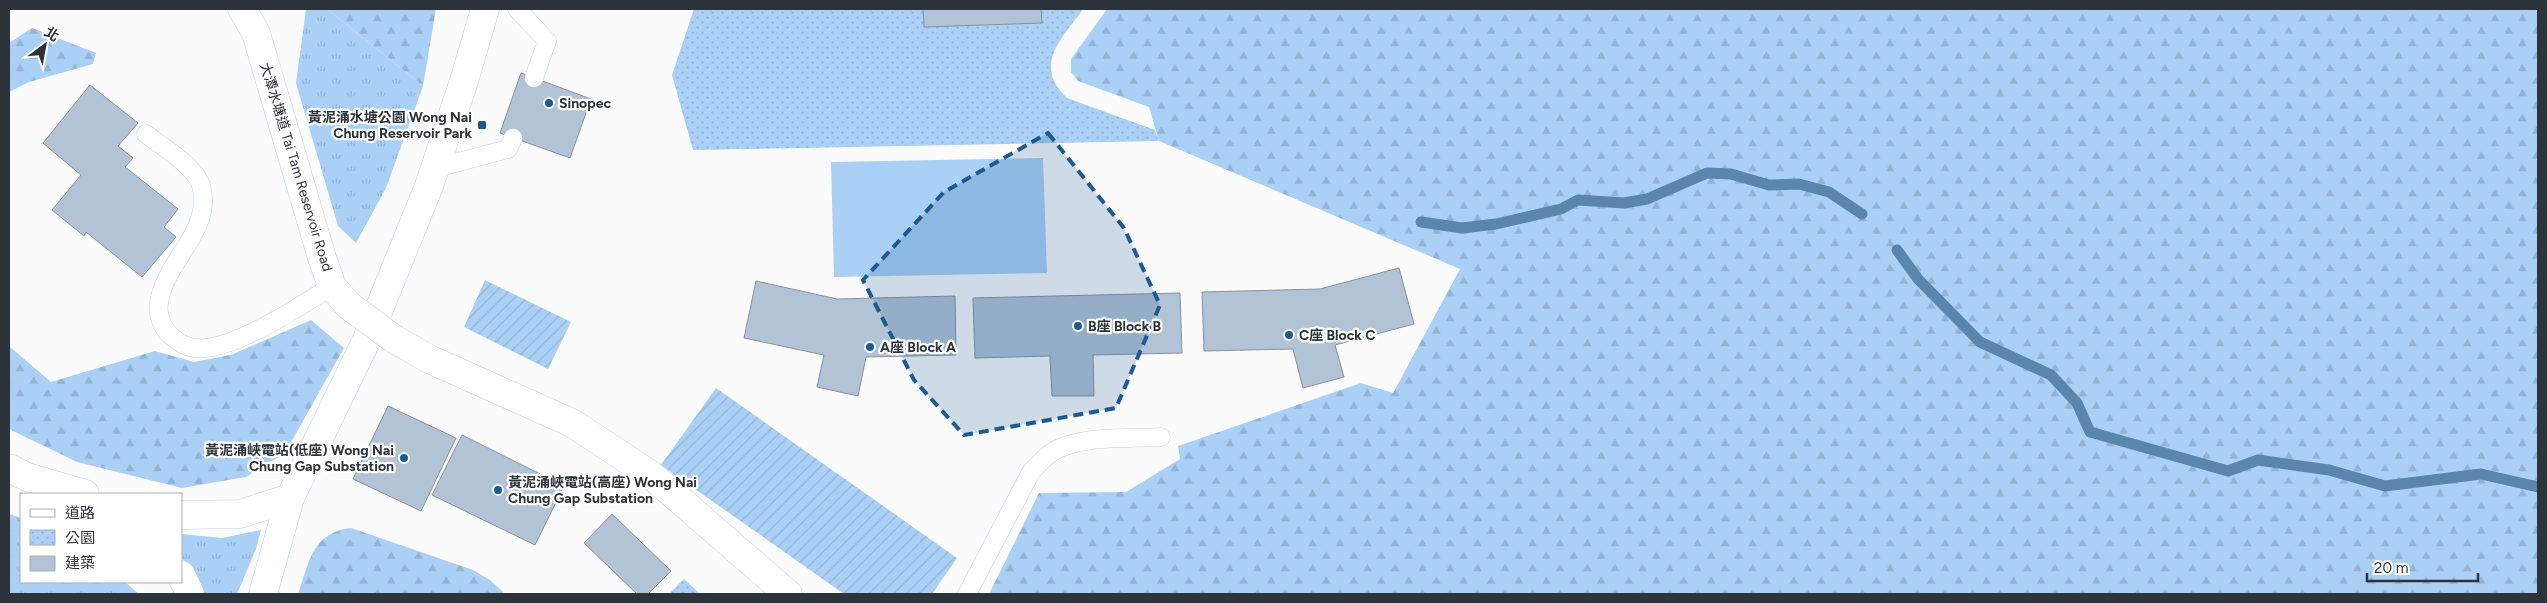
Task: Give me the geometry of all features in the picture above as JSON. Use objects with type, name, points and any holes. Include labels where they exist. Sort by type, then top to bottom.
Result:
[{"type":"main road","name":"大潭水塘道 Tai Tam Reservoir Road","points":[[242,9],[260,21],[340,296]]},
{"type":"main road","points":[[263,594],[290,498],[367,339],[436,168],[464,81],[484,9]]},
{"type":"main road","points":[[340,296],[394,339],[429,359],[572,423],[651,475],[681,499],[788,594]]},
{"type":"main road","points":[[9,468],[27,477],[82,493]]},
{"type":"main road","points":[[182,515],[240,514],[290,498]]},
{"type":"main road","points":[[182,577],[190,594]]},
{"type":"lane","points":[[517,9],[547,41],[534,78]]},
{"type":"lane","points":[[146,134],[197,174],[203,194],[203,211],[197,227],[162,291],[158,304],[160,318],[166,331],[174,340],[185,346],[210,348],[260,328],[297,309],[340,296]]},
{"type":"lane","points":[[436,168],[508,149],[513,138]]},
{"type":"lane","points":[[967,594],[1031,472],[1043,459],[1066,446],[1078,442],[1161,437]]},
{"type":"highlighted area","points":[[1048,133],[1124,228],[1160,305],[1116,408],[964,435],[914,380],[863,280],[944,192]]},
{"type":"green space","points":[[306,9],[327,9],[423,86],[386,188],[356,243],[338,226],[296,83]]},
{"type":"green space","points":[[327,9],[436,9],[423,86]]},
{"type":"green space","points":[[694,9],[1083,9],[1054,52],[1051,63],[1052,74],[1057,86],[1067,98],[1155,130],[1159,141],[693,150],[672,75]]},
{"type":"green space","points":[[1107,9],[2538,9],[2538,594],[989,594],[1039,493],[1126,492],[1180,459],[1178,446],[1361,383],[1393,393],[1460,269],[1159,141],[1149,107],[1078,81],[1071,72],[1071,59]]},
{"type":"green space","points":[[32,28],[96,53],[93,64],[29,82],[9,92],[9,43]]},
{"type":"green space","points":[[1043,158],[1047,273],[834,277],[831,162]]},
{"type":"green space","points":[[485,280],[571,322],[548,369],[464,327]]},
{"type":"green space","points":[[311,320],[344,348],[285,453],[246,477],[182,488],[77,462],[9,429],[9,346],[51,382],[155,351],[194,362],[231,355]]},
{"type":"green space","points":[[716,388],[957,558],[932,594],[844,594],[661,465]]},
{"type":"green space","points":[[9,514],[20,518],[20,583],[126,583],[139,594],[9,594]]},
{"type":"green space","points":[[351,528],[473,570],[490,580],[505,594],[298,594],[309,561],[320,542],[338,531]]},
{"type":"green space","points":[[261,530],[256,549],[237,594],[200,594],[188,565],[182,558],[182,534],[222,538]]},
{"type":"green space","points":[[684,579],[700,594],[669,594]]},
{"type":"building","points":[[923,9],[1041,9],[1042,23],[924,27]]},
{"type":"building","points":[[521,73],[591,99],[570,158],[500,133]]},
{"type":"building","points":[[90,85],[138,123],[118,146],[133,158],[125,167],[178,209],[164,227],[176,237],[142,277],[86,232],[84,236],[52,210],[81,175],[43,143]]},
{"type":"building","name":"C座 Block C","points":[[1399,268],[1414,324],[1335,345],[1344,377],[1303,388],[1293,349],[1204,351],[1202,292],[1320,289]]},
{"type":"building","name":"A座 Block A","points":[[756,281],[837,299],[955,296],[956,355],[866,357],[858,396],[817,387],[824,355],[744,338]]},
{"type":"building","name":"B座 Block B","points":[[1180,293],[1182,353],[1093,355],[1094,396],[1052,396],[1050,356],[975,358],[973,298]]},
{"type":"building","name":"黃泥涌峽電站(低座) Wong Nai Chung Gap Substation","points":[[388,406],[456,438],[421,511],[353,479]]},
{"type":"building","name":"黃泥涌峽電站(高座) Wong Nai Chung Gap Substation","points":[[462,435],[564,486],[535,545],[432,495]]},
{"type":"building","points":[[612,514],[671,571],[648,594],[637,594],[584,543]]},
{"type":"waterway","points":[[1421,222],[1462,228],[1496,224],[1561,209],[1578,200],[1624,203],[1647,199],[1707,173],[1731,174],[1769,185],[1799,184],[1829,192],[1862,214]]},
{"type":"waterway","points":[[1897,250],[1918,279],[1980,342],[2051,375],[2077,403],[2090,432],[2228,471],[2258,460],[2329,470],[2385,486],[2481,474],[2538,487]]},
{"type":"place","name":"Sinopec","points":[[549,103]]},
{"type":"place","name":"黃泥涌水塘公園 Wong Nai Chung Reservoir Park","points":[[482,125]]},
{"type":"place","name":"B座 Block B","points":[[1078,326]]},
{"type":"place","name":"C座 Block C","points":[[1289,335]]},
{"type":"place","name":"A座 Block A","points":[[870,347]]},
{"type":"place","name":"黃泥涌峽電站(低座) Wong Nai Chung Gap Substation","points":[[404,458]]},
{"type":"place","name":"黃泥涌峽電站(高座) Wong Nai Chung Gap Substation","points":[[498,490]]}]
